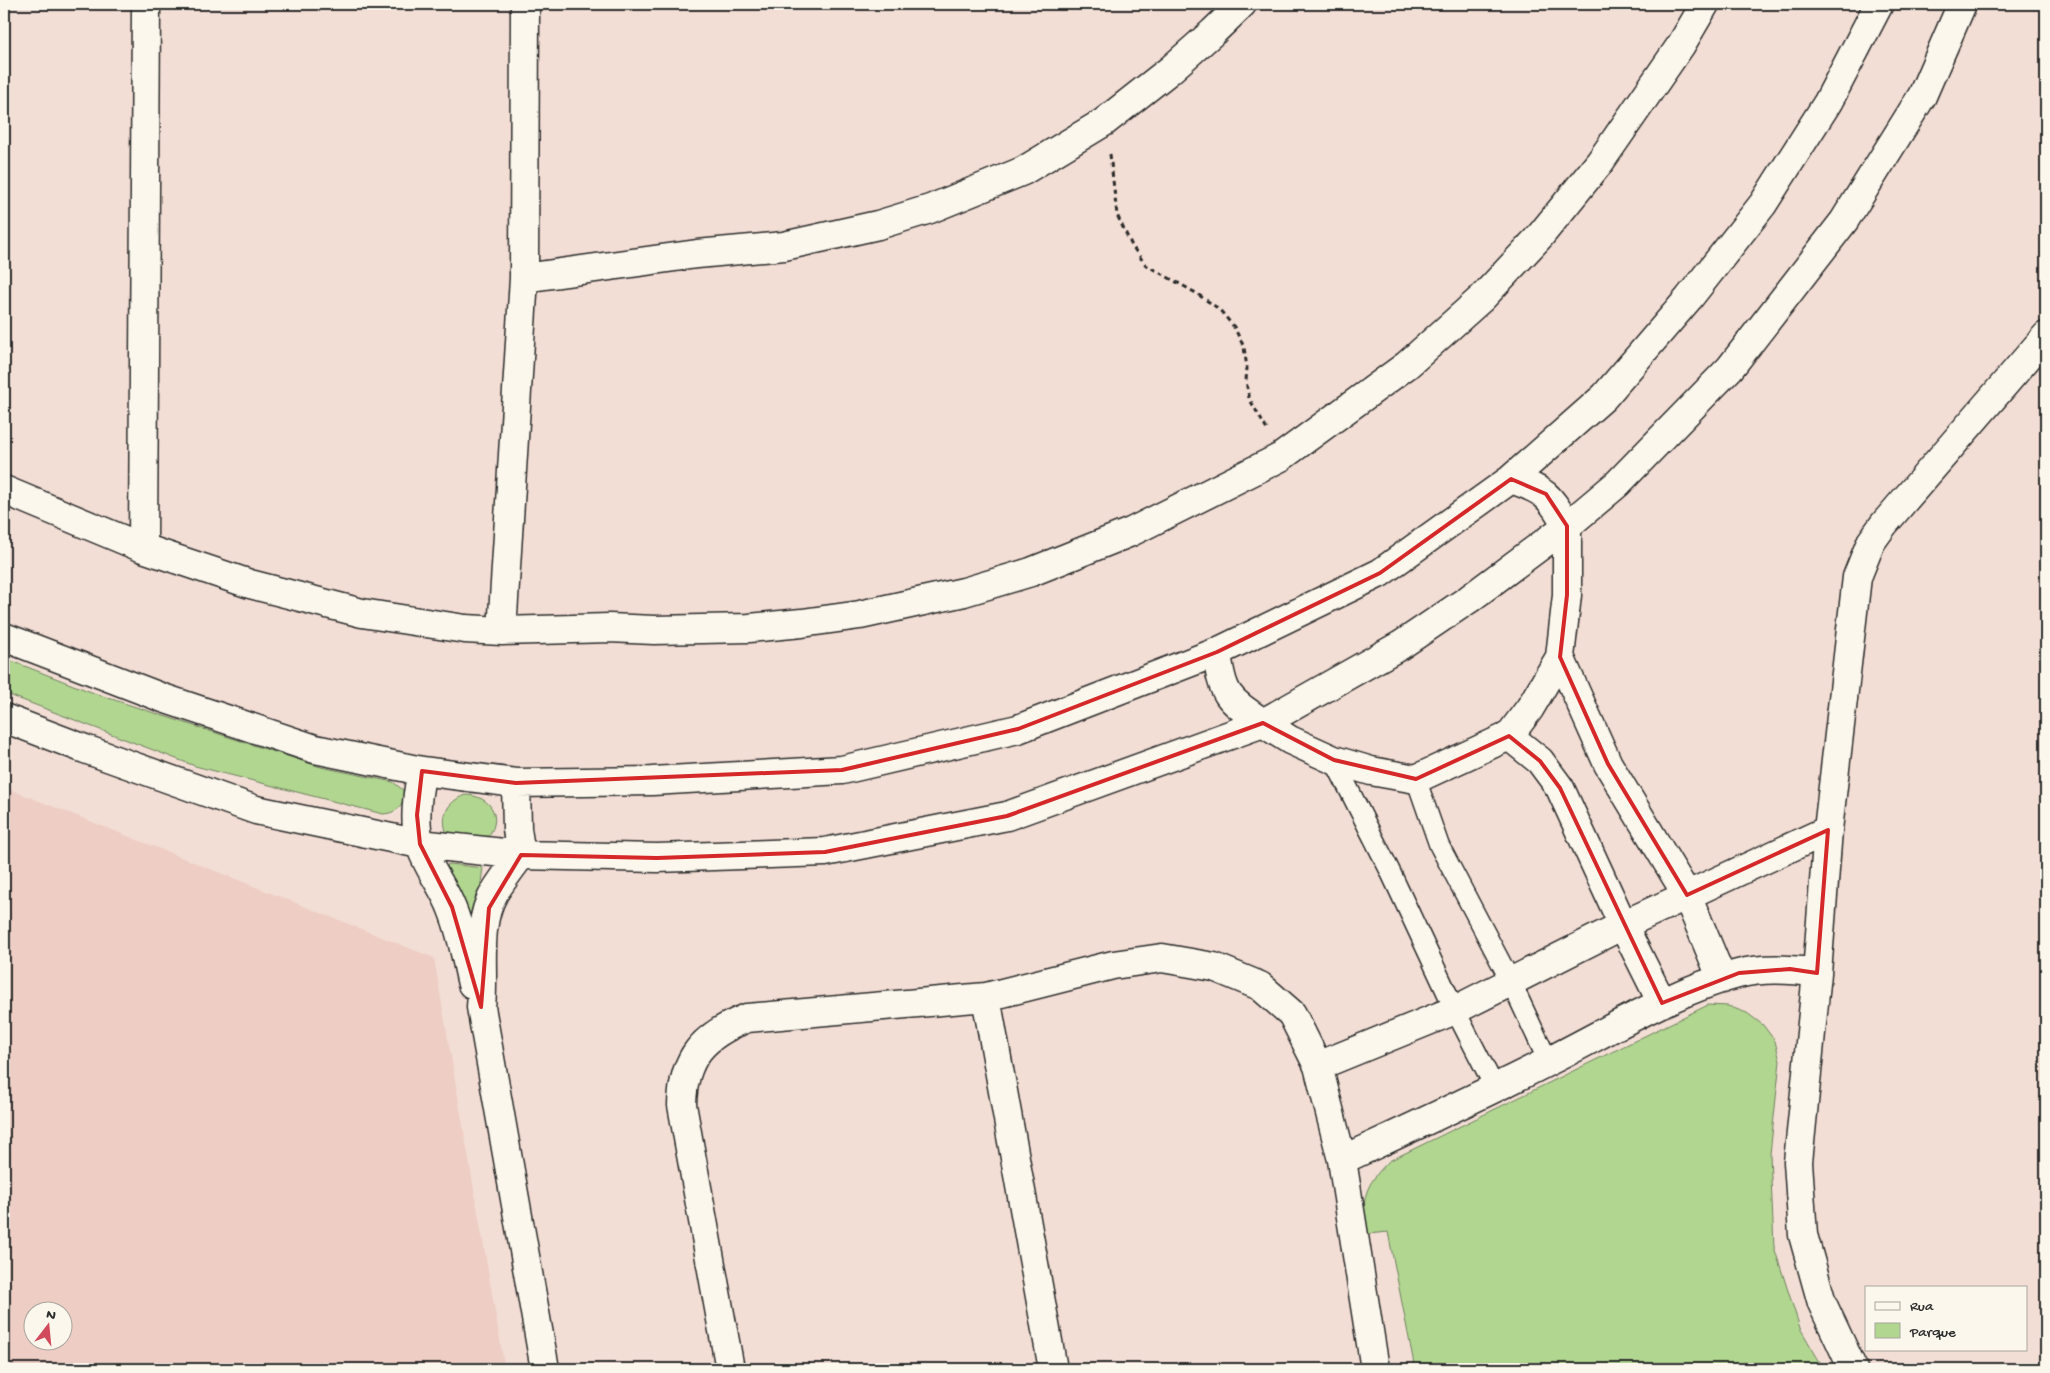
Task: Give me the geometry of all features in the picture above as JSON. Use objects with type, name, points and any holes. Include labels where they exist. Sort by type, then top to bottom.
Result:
[{"type":"street","points":[[143,548],[146,4]]},
{"type":"street","points":[[502,631],[524,278],[525,4]]},
{"type":"street","points":[[524,278],[697,254],[784,246],[878,225],[930,209],[1022,171],[1104,122],[1170,70],[1242,4]]},
{"type":"street","points":[[4,490],[143,548],[250,584],[362,614],[465,629],[502,631],[609,628],[702,630],[758,627],[860,615],[964,592],[1031,572],[1131,532],[1281,457],[1407,365],[1483,297],[1534,243],[1600,162],[1681,45],[1705,4]]},
{"type":"street","points":[[4,637],[163,698],[315,749],[422,771],[516,783],[652,781],[842,770],[1018,729],[1217,652],[1380,573],[1511,479],[1604,397],[1689,298],[1764,204],[1828,102],[1879,4]]},
{"type":"street","points":[[4,718],[256,810],[420,844],[521,855],[657,858],[824,852],[1007,816],[1263,723],[1401,645],[1470,599],[1566,526],[1617,484],[1730,368],[1844,220],[1922,96],[1962,4]]},
{"type":"street","points":[[1853,1369],[1822,1303],[1803,1235],[1798,1162],[1817,973],[1828,830],[1857,577],[1871,542],[1884,524],[2046,336]]},
{"type":"street","points":[[1217,652],[1220,677],[1230,700],[1290,740],[1334,760],[1371,771],[1416,779],[1509,736],[1530,708],[1560,657],[1567,595],[1566,526],[1546,494],[1532,486],[1511,479]]},
{"type":"street","points":[[1560,657],[1608,764],[1687,895],[1722,979]]},
{"type":"street","points":[[1509,736],[1540,761],[1560,788],[1623,925],[1662,1003]]},
{"type":"street","points":[[422,771],[418,792],[417,815],[420,844],[452,907],[461,934],[473,992],[481,1007]]},
{"type":"street","points":[[516,783],[517,829],[521,855],[494,894],[489,908],[483,947],[481,1007],[545,1369]]},
{"type":"street","points":[[1318,1066],[1455,1010],[1623,925],[1828,830]]},
{"type":"street","points":[[730,1369],[682,1105],[683,1087],[687,1072],[697,1052],[724,1027],[747,1018],[986,997],[1113,965],[1162,958],[1214,967],[1260,986],[1292,1014],[1318,1066],[1342,1160],[1376,1369]]},
{"type":"street","points":[[1342,1160],[1495,1088],[1662,1003],[1722,979],[1739,973],[1762,970],[1790,969],[1817,973]]},
{"type":"street","points":[[986,997],[1053,1369]]},
{"type":"lane","points":[[1334,760],[1389,869],[1455,1010],[1495,1088]]},
{"type":"lane","points":[[1416,779],[1439,845],[1510,982],[1548,1061]]},
{"type":"path","points":[[1104,122],[1109,142],[1117,215],[1132,246],[1146,265],[1196,293],[1219,309],[1234,327],[1244,346],[1248,368],[1246,381],[1249,398],[1281,457]]},
{"type":"highlighted area","points":[[1511,479],[1546,494],[1567,526],[1567,595],[1560,657],[1608,764],[1687,895],[1828,830],[1817,973],[1790,969],[1739,973],[1662,1003],[1560,788],[1540,761],[1509,736],[1416,779],[1334,760],[1263,723],[1007,816],[825,852],[657,858],[521,855],[489,908],[481,1007],[452,907],[420,844],[417,815],[422,771],[516,783],[842,770],[1018,729],[1217,652],[1380,573]]},
{"type":"shaded area","points":[[4,787],[434,958],[505,1369],[4,1369]]},
{"type":"green space","points":[[4,658],[99,695],[321,767],[393,782],[403,790],[402,804],[393,812],[383,814],[195,766],[4,693]]},
{"type":"green space","points":[[465,795],[482,799],[493,810],[495,817],[494,825],[485,840],[447,834],[444,821],[447,810],[454,802]]},
{"type":"green space","points":[[447,865],[483,868],[476,918],[466,928],[448,870]]},
{"type":"green space","points":[[1708,1005],[1728,1006],[1747,1013],[1763,1025],[1775,1041],[1780,1061],[1770,1154],[1774,1247],[1800,1328],[1824,1369],[1415,1369],[1388,1232],[1368,1234],[1364,1212],[1366,1194],[1374,1178],[1389,1161]]}]
